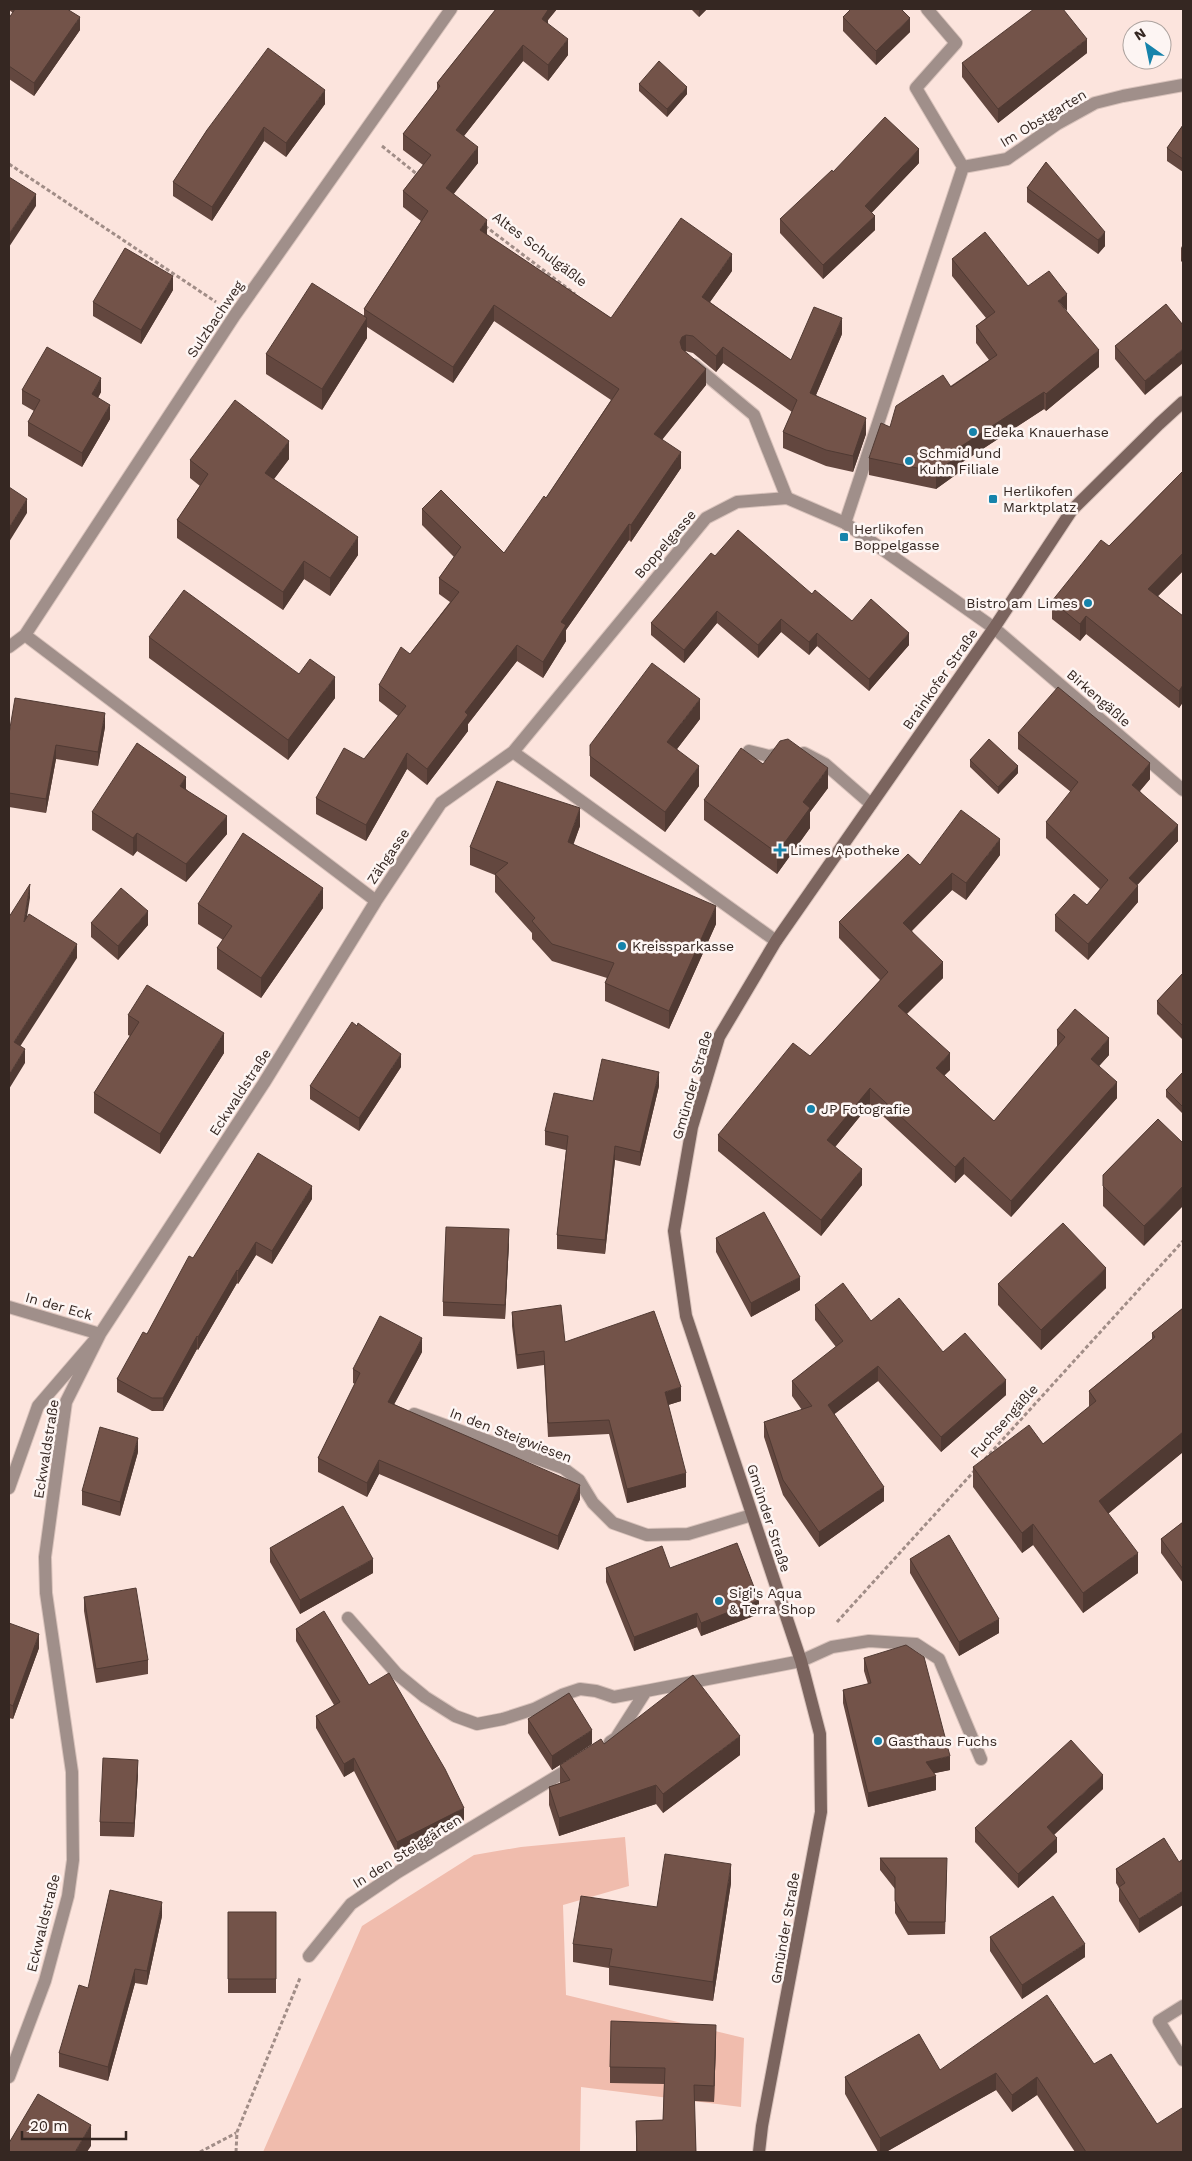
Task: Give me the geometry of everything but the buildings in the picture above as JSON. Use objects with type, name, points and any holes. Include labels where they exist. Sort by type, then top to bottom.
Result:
[{"type":"main road","name":"Brainkofer Straße","points":[[776,941],[994,628],[1072,510],[1183,402]]},
{"type":"main road","name":"Gmünder Straße","points":[[759,2152],[762,2126],[821,1812],[820,1734],[801,1661],[686,1316],[674,1231],[692,1127],[719,1037],[776,941]]},
{"type":"street","name":"Sulzbachweg","points":[[9,647],[25,636],[235,314],[451,9]]},
{"type":"street","points":[[845,523],[964,167],[916,88],[956,43],[927,9]]},
{"type":"street","name":"Im Obstgarten","points":[[964,167],[1007,158],[1057,124],[1095,103],[1183,84]]},
{"type":"street","points":[[688,359],[754,415],[787,498]]},
{"type":"street","name":"Boppelgasse","points":[[513,752],[706,518],[737,502],[787,498],[845,523],[994,628]]},
{"type":"street","name":"Birkengäßle","points":[[994,628],[1183,790]]},
{"type":"street","name":"Zähgasse","points":[[25,636],[376,901],[441,803],[513,752]]},
{"type":"street","points":[[749,751],[769,756],[797,749],[825,764],[871,804]]},
{"type":"street","points":[[513,752],[776,941]]},
{"type":"street","name":"Eckwaldstraße","points":[[9,2077],[45,1981],[68,1896],[73,1860],[72,1772],[46,1593],[45,1557],[66,1402],[100,1334],[264,1084],[376,901]]},
{"type":"street","name":"In der Eck","points":[[9,1307],[100,1334]]},
{"type":"street","points":[[9,1488],[38,1406],[100,1334]]},
{"type":"street","name":"In den Steigwiesen","points":[[412,1413],[563,1468],[579,1480],[593,1503],[613,1523],[647,1535],[688,1534],[752,1515]]},
{"type":"street","points":[[348,1618],[397,1674],[425,1697],[455,1716],[477,1724],[503,1719],[534,1709],[562,1695],[580,1689],[596,1691],[614,1697],[801,1661],[832,1647],[869,1641],[916,1644],[939,1658],[981,1759]]},
{"type":"street","points":[[601,1748],[616,1738],[646,1691]]},
{"type":"street","name":"In den Steiggärten","points":[[309,1956],[351,1904],[398,1872],[585,1758]]},
{"type":"street","points":[[1183,2006],[1158,2021],[1183,2060]]},
{"type":"path","points":[[363,131],[426,180]]},
{"type":"path","points":[[9,164],[235,314]]},
{"type":"path","name":"Altes Schulgäßle","points":[[480,222],[580,298]]},
{"type":"path","name":"Fuchsengäßle","points":[[834,1624],[1183,1240]]},
{"type":"path","points":[[236,2152],[237,2132],[309,1956]]},
{"type":"path","points":[[200,2152],[237,2132]]},
{"type":"shaded area","points":[[625,1837],[629,1886],[563,1905],[566,1995],[744,2038],[741,2107],[581,2087],[580,2152],[263,2152],[362,1926],[474,1855],[521,1847]]},
{"type":"place","name":"Edeka Knauerhase","points":[[973,432]]},
{"type":"place","name":"Schmid und Kuhn Filiale","points":[[909,461]]},
{"type":"place","name":"Herlikofen Marktplatz","points":[[993,499]]},
{"type":"place","name":"Herlikofen Boppelgasse","points":[[844,537]]},
{"type":"place","name":"Bistro am Limes","points":[[1088,603]]},
{"type":"place","name":"Limes Apotheke","points":[[780,850]]},
{"type":"place","name":"Kreissparkasse","points":[[622,946]]},
{"type":"place","name":"JP Fotografie","points":[[811,1109]]},
{"type":"place","name":"Sigi's Aqua & Terra Shop","points":[[719,1601]]},
{"type":"place","name":"Gasthaus Fuchs","points":[[878,1741]]}]
